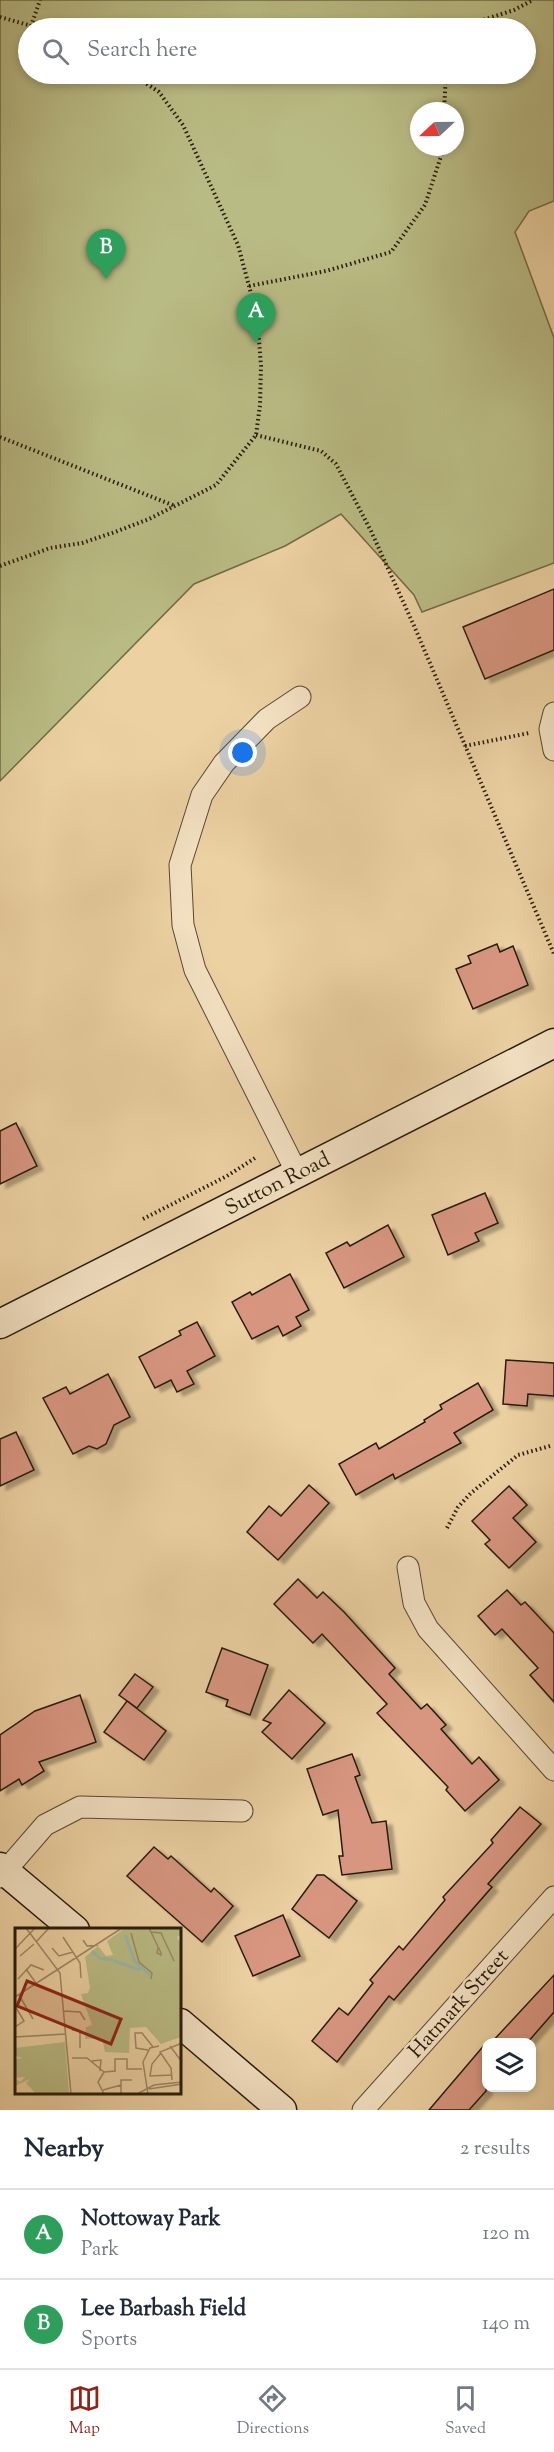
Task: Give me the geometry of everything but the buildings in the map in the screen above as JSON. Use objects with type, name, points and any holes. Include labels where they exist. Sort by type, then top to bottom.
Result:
[{"type":"street","points":[[297,1173],[195,970],[183,925],[180,865],[202,795],[224,763],[261,724],[300,697]]},
{"type":"street","points":[[554,713],[550,729],[554,750]]},
{"type":"street","name":"Sutton Road","points":[[0,1324],[554,1043]]},
{"type":"street","points":[[408,1567],[414,1603],[429,1629],[554,1770]]},
{"type":"street","points":[[72,1928],[2,1872],[45,1825],[80,1807],[242,1811]]},
{"type":"street","name":"Hatmark Street","points":[[363,2110],[554,1897]]},
{"type":"street","points":[[182,2025],[282,2110]]},
{"type":"path","points":[[34,18],[40,0]]},
{"type":"path","points":[[489,18],[514,10],[532,0]]},
{"type":"path","points":[[0,17],[18,22]]},
{"type":"path","points":[[0,566],[50,548],[82,543],[115,532],[175,506],[216,485],[256,435],[260,405],[261,366],[257,316],[238,245],[183,125],[159,92],[147,84]]},
{"type":"path","points":[[444,102],[445,84]]},
{"type":"path","points":[[249,286],[326,271],[392,252],[425,205],[441,156]]},
{"type":"path","points":[[256,435],[321,451],[336,464],[371,531],[554,954]]},
{"type":"path","points":[[0,437],[175,506]]},
{"type":"path","points":[[465,746],[533,732]]},
{"type":"path","points":[[143,1219],[227,1176],[255,1158]]},
{"type":"path","points":[[447,1528],[458,1507],[471,1493],[518,1455],[550,1446]]},
{"type":"green space","points":[[0,0],[554,0],[554,201],[529,211],[515,232],[554,338],[554,563],[422,612],[414,595],[341,514],[285,546],[194,584],[0,781]]},
{"type":"place","name":"Lee Barbash Field","points":[[106,279]]},
{"type":"place","name":"Nottoway Park","points":[[256,343]]}]
